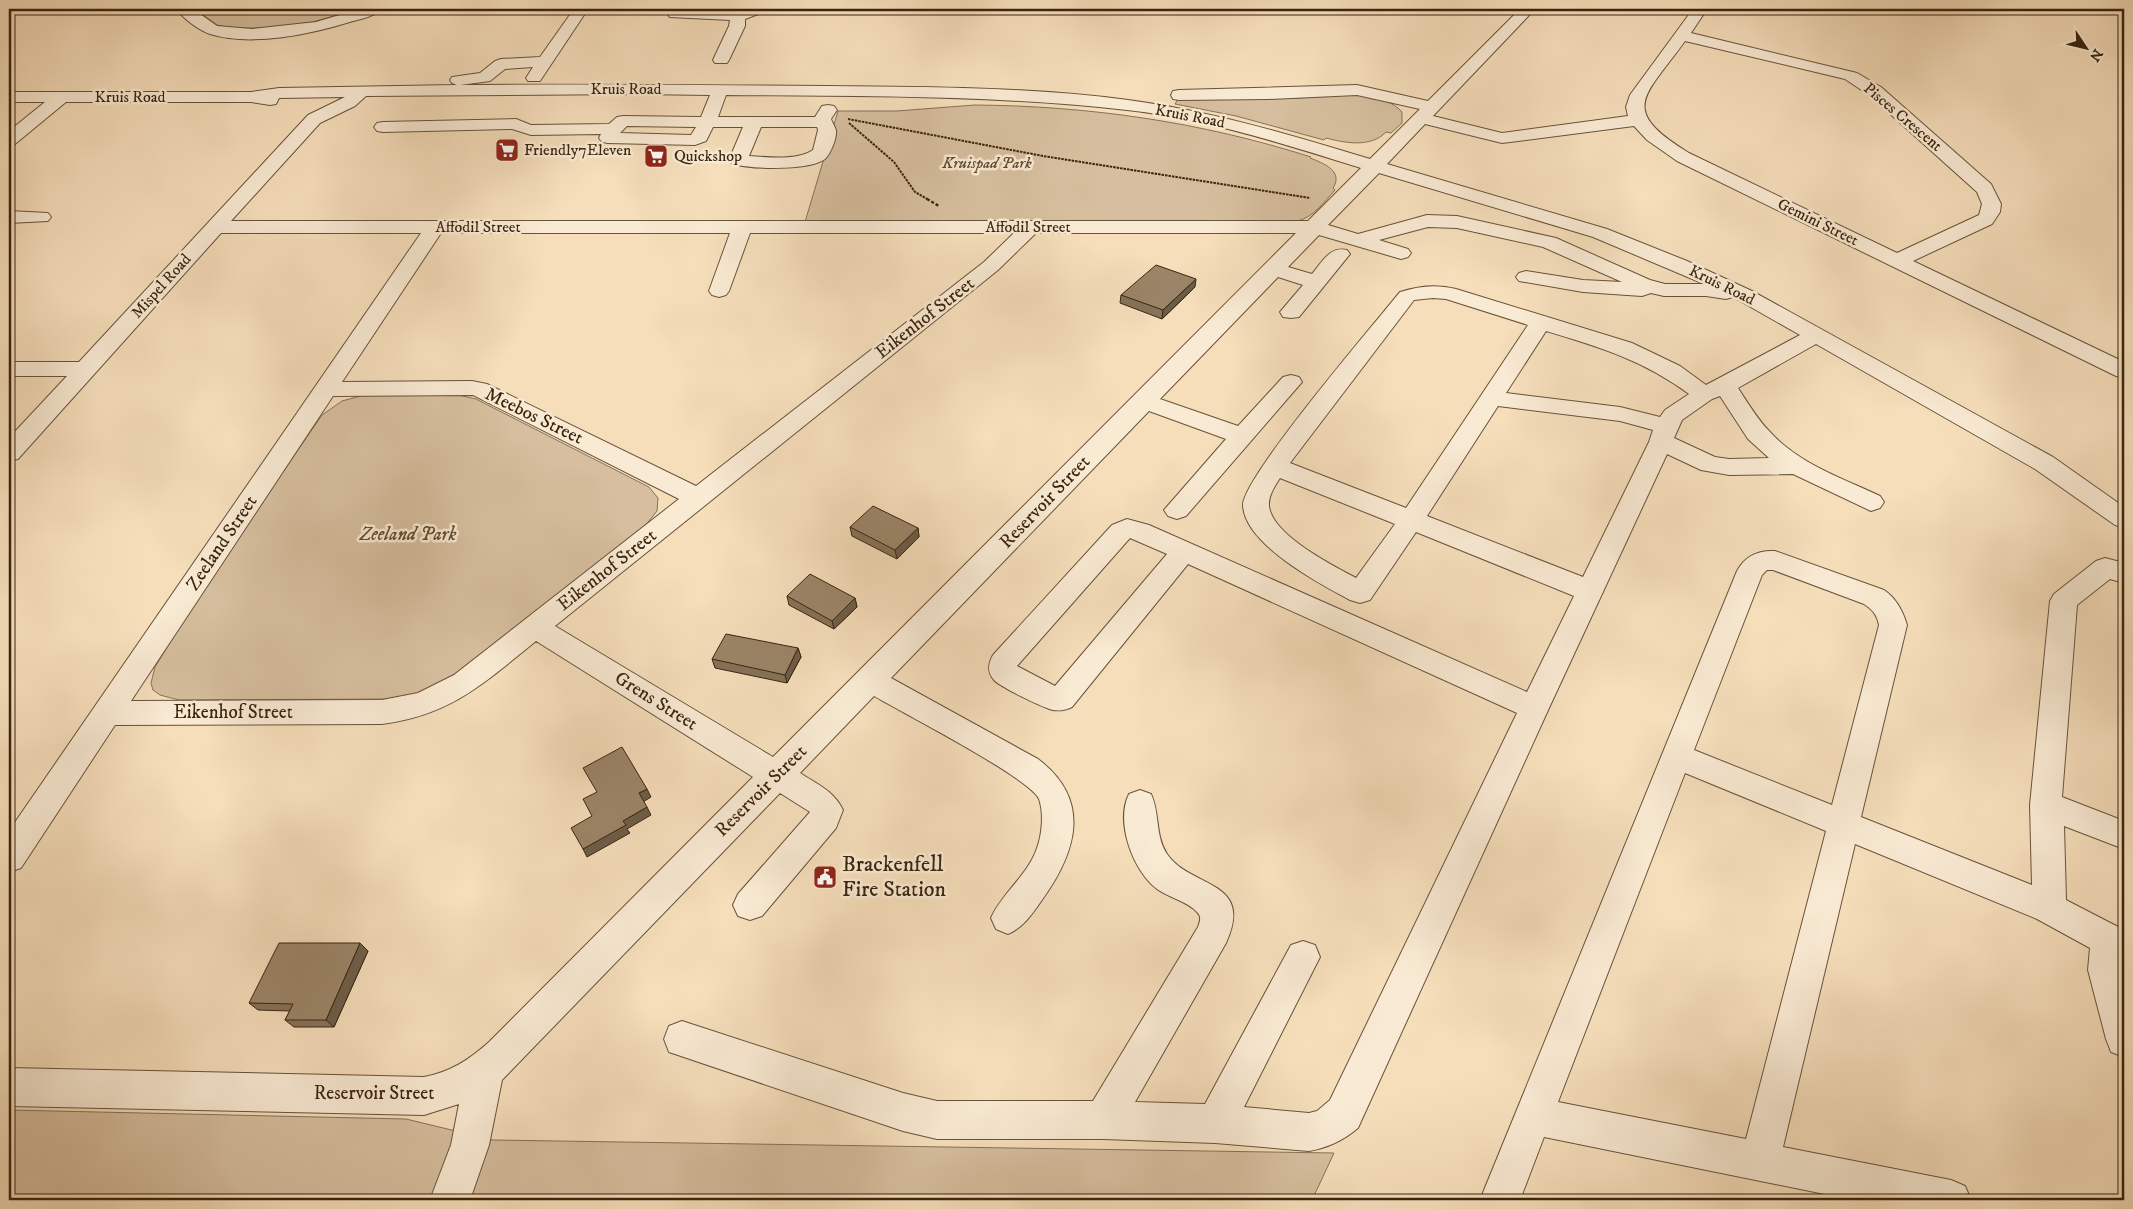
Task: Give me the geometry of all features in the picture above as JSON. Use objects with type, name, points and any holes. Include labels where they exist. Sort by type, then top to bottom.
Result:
[{"type":"street","points":[[184,9],[207,27],[214,30],[273,32],[300,30],[336,22],[373,9]]},
{"type":"street","points":[[581,9],[545,62],[520,104],[520,127],[531,130],[613,129]]},
{"type":"street","points":[[675,14],[738,16],[759,9]]},
{"type":"street","points":[[1374,166],[1528,9]]},
{"type":"street","points":[[1639,120],[1635,107],[1638,95],[1700,9]]},
{"type":"street","points":[[721,60],[737,26],[738,16]]},
{"type":"street","name":"Pisces Crescent","points":[[1681,35],[1820,66],[1851,76],[1875,91],[1984,188],[1991,197],[1991,213],[1985,220],[1896,260]]},
{"type":"street","points":[[406,80],[478,80],[488,76],[501,64],[545,62]]},
{"type":"street","name":"Kruis Road","points":[[1179,95],[1357,90],[1502,138],[1639,120]]},
{"type":"street","name":"Kruis Road","points":[[520,104],[718,96],[944,92],[1128,105],[1206,118],[1255,130],[1600,234],[1680,265],[1745,296],[2044,463],[2124,519]]},
{"type":"street","name":"Kruis Road","points":[[251,97],[279,93],[520,104],[633,102],[718,96],[836,102],[944,100],[1001,96]]},
{"type":"street","name":"Kruis Road","points":[[9,98],[251,97],[298,101],[356,96]]},
{"type":"street","name":"Mispel Road","points":[[9,453],[314,119],[356,96]]},
{"type":"street","points":[[718,96],[707,122],[700,137],[691,140],[608,138],[613,129],[623,121],[630,120],[707,122],[754,122],[776,135],[815,122],[836,102]]},
{"type":"street","points":[[9,140],[62,98]]},
{"type":"street","points":[[298,101],[312,108],[314,119]]},
{"type":"street","points":[[630,120],[630,110],[633,102]]},
{"type":"street","points":[[812,102],[815,122]]},
{"type":"street","points":[[382,127],[520,104]]},
{"type":"street","name":"Gemini Street","points":[[1639,120],[1654,138],[1683,157],[2124,371]]},
{"type":"street","points":[[754,122],[737,159],[744,161],[793,161],[811,159],[820,154],[827,130],[815,122]]},
{"type":"street","points":[[776,135],[769,153],[773,156],[811,159]]},
{"type":"street","name":"Reservoir Street","points":[[9,1086],[424,1096],[441,1094],[458,1087],[485,1071],[1374,166]]},
{"type":"street","points":[[9,218],[41,217]]},
{"type":"street","points":[[1358,240],[1427,221],[1457,222],[1549,242],[1642,284],[1664,290]]},
{"type":"street","name":"Affodil Street","points":[[215,227],[1314,227],[1402,253]]},
{"type":"street","name":"Zeeland Street","points":[[9,858],[435,227]]},
{"type":"street","points":[[720,290],[742,227]]},
{"type":"street","name":"Eikenhof Street","points":[[107,713],[402,710],[423,705],[452,692],[991,266],[1032,227]]},
{"type":"street","points":[[1291,312],[1340,254]]},
{"type":"street","points":[[1273,269],[1316,282]]},
{"type":"street","points":[[1526,277],[1583,286],[1706,290],[1745,296]]},
{"type":"street","points":[[1360,593],[1326,575],[1270,535],[1259,519],[1256,505],[1274,466],[1407,296],[1432,290],[1449,293],[1624,348],[1715,390],[1762,439],[1780,454],[1798,466],[1871,502]]},
{"type":"street","points":[[1341,622],[1411,520],[1541,322]]},
{"type":"street","points":[[682,1040],[903,1112],[937,1120],[1103,1120],[1215,1124],[1309,1132],[1322,1130],[1332,1125],[1344,1114],[1673,415],[1815,335]]},
{"type":"street","points":[[9,370],[85,369]]},
{"type":"street","points":[[1177,510],[1291,382]]},
{"type":"street","name":"Meebos Street","points":[[326,388],[479,389],[698,498]]},
{"type":"street","points":[[1491,398],[1620,414],[1664,434],[1710,464],[1729,467],[1798,466]]},
{"type":"street","points":[[1143,401],[1241,436]]},
{"type":"street","name":"Kruis Road","points":[[2044,463],[2111,489],[2124,496]]},
{"type":"street","points":[[1274,466],[1590,592]]},
{"type":"street","points":[[1184,551],[1062,699],[1052,698],[1006,673],[1003,663],[1121,531],[1127,528],[1140,531],[1534,708]]},
{"type":"street","points":[[1500,1200],[1750,572],[1756,563],[1764,560],[1776,562],[1874,597],[1884,603],[1891,614],[1893,625],[1760,1162]]},
{"type":"street","points":[[2049,908],[2048,822],[2046,805],[2064,601],[2105,568],[2124,573]]},
{"type":"street","name":"Grens Street","points":[[535,627],[822,803],[827,810],[825,818],[750,905]]},
{"type":"street","points":[[870,680],[1027,768],[1042,780],[1052,793],[1058,813],[1054,849],[1032,887],[1008,918]]},
{"type":"street","points":[[1676,756],[2049,908],[2116,944],[2106,970],[2124,1039]]},
{"type":"street","points":[[1103,1120],[1219,922],[1219,914],[1210,901],[1163,874],[1154,864],[1140,824],[1140,804]]},
{"type":"street","points":[[2046,805],[2124,835]]},
{"type":"street","points":[[1215,1124],[1303,957]]},
{"type":"street","points":[[450,1200],[470,1145],[485,1071]]},
{"type":"street","points":[[1533,1116],[1951,1200]]},
{"type":"path","points":[[974,227],[915,192],[894,162],[843,118],[1043,156],[1338,203]]},
{"type":"green space","points":[[195,9],[361,9],[301,25],[279,28],[231,28],[217,25]]},
{"type":"green space","points":[[1354,94],[1380,99],[1397,107],[1402,112],[1402,123],[1391,133],[1386,132],[1373,140],[1349,143],[1326,138],[1324,140],[1236,116],[1175,104],[1178,99],[1299,98]]},
{"type":"green space","name":"Kruispad Park","points":[[975,105],[1018,106],[1103,113],[1187,125],[1228,134],[1311,157],[1321,162],[1334,172],[1336,182],[1333,188],[1335,190],[1313,213],[1297,221],[805,222],[838,111],[897,111]]},
{"type":"green space","name":"Zeeland Park","points":[[364,395],[458,395],[476,399],[649,487],[658,498],[657,511],[645,526],[447,680],[420,693],[390,699],[179,700],[160,695],[153,690],[151,683],[155,667],[204,587],[322,415],[342,401]]},
{"type":"green space","points":[[9,1110],[406,1119],[493,1140],[1334,1153],[1312,1200],[9,1200]]},
{"type":"building","points":[[1156,265],[1196,279],[1163,310],[1121,295]]},
{"type":"building","points":[[873,506],[918,528],[895,550],[850,527]]},
{"type":"building","points":[[810,574],[855,598],[832,621],[787,596]]},
{"type":"building","points":[[726,634],[798,648],[785,675],[712,659]]},
{"type":"building","points":[[622,747],[647,789],[639,793],[647,807],[623,821],[626,825],[583,849],[571,828],[592,816],[583,799],[597,792],[583,768]]},
{"type":"building","points":[[279,943],[360,943],[326,1020],[285,1020],[293,1004],[249,1003]]},
{"type":"place","name":"Friendly7Eleven","points":[[507,150]]},
{"type":"place","name":"Quickshop","points":[[656,156]]},
{"type":"place","name":"Brackenfell Fire Station","points":[[825,877]]}]
